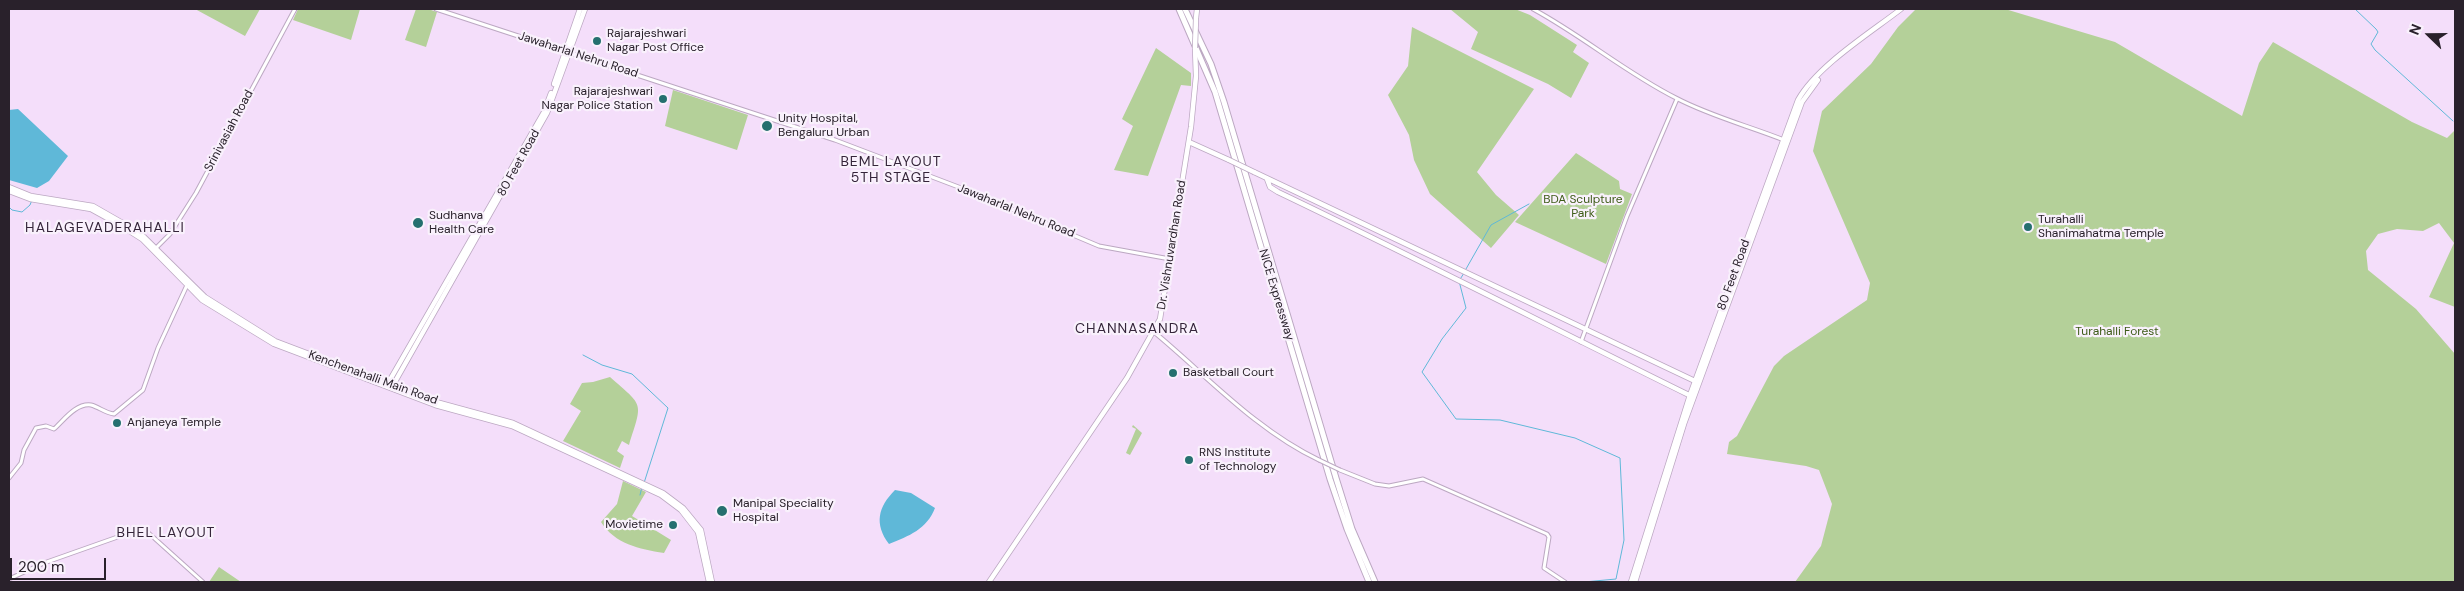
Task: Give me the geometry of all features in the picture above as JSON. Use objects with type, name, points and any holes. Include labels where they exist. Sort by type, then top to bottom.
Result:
[{"type":"highway","name":"NICE Expressway","points":[[1179,9],[1215,92],[1330,479],[1347,529],[1369,582]]},
{"type":"highway","name":"NICE Expressway","points":[[1185,9],[1211,64],[1224,102],[1352,529],[1375,582]]},
{"type":"main road","name":"80 Feet Road","points":[[390,386],[547,113],[580,9]]},
{"type":"main road","name":"80 Feet Road","points":[[566,51],[585,9]]},
{"type":"main road","name":"Dr. Vishnuvardhan Road","points":[[989,582],[1127,378],[1160,319],[1189,142],[1196,76],[1197,9]]},
{"type":"main road","name":"80 Feet Road","points":[[1631,582],[1697,382],[1786,140],[1806,95],[1821,76],[1837,61],[1901,9]]},
{"type":"main road","name":"80 Feet Road","points":[[1837,61],[1905,9]]},
{"type":"main road","points":[[1189,142],[1697,382]]},
{"type":"main road","points":[[1267,179],[1270,187],[1278,192],[1458,279],[1692,396]]},
{"type":"main road","name":"Kenchenahalli Main Road","points":[[9,189],[33,198],[91,209],[120,225],[142,240],[213,308],[274,344],[390,386],[435,405],[506,423],[661,496],[681,510],[698,532],[711,582]]},
{"type":"main road","name":"Kenchenahalli Main Road","points":[[33,198],[93,206],[134,230],[156,248],[187,284]]},
{"type":"main road","name":"80 Feet Road","points":[[1635,582],[1692,396]]},
{"type":"street","name":"Srinivasiah Road","points":[[156,248],[170,234],[196,194],[295,9]]},
{"type":"street","name":"Jawaharlal Nehru Road","points":[[436,9],[835,140],[966,190],[1099,246],[1171,260]]},
{"type":"street","points":[[1533,9],[1564,26],[1626,69],[1677,98],[1786,140]]},
{"type":"street","points":[[1581,342],[1623,228],[1677,98]]},
{"type":"street","points":[[9,478],[21,463],[24,450],[36,428],[46,426],[54,429],[71,412],[82,406],[89,405],[114,414],[143,390],[158,348],[187,284]]},
{"type":"street","points":[[1154,332],[1257,421],[1294,448],[1375,484],[1389,486],[1423,478],[1547,534],[1549,537],[1544,568],[1566,582]]},
{"type":"street","points":[[9,579],[44,563],[143,528],[204,582]]},
{"type":"green space","points":[[195,9],[260,9],[245,36]]},
{"type":"green space","points":[[298,9],[360,9],[351,40],[293,20]]},
{"type":"green space","points":[[416,9],[428,9],[437,12],[426,47],[405,40]]},
{"type":"green space","points":[[1450,9],[1515,9],[1530,15],[1577,45],[1573,52],[1589,63],[1571,98],[1548,84],[1471,49],[1478,32]]},
{"type":"green space","name":"Turahalli Forest","points":[[1916,9],[2005,9],[2115,42],[2242,116],[2259,63],[2273,42],[2412,122],[2447,138],[2455,130],[2455,307],[2429,297],[2454,243],[2439,223],[2423,231],[2397,229],[2378,234],[2366,251],[2368,270],[2416,309],[2455,354],[2455,582],[1795,582],[1821,546],[1832,504],[1819,470],[1806,466],[1727,454],[1729,442],[1737,436],[1774,366],[1784,356],[1867,300],[1870,283],[1813,151],[1822,111],[1871,64],[1898,27]]},
{"type":"green space","points":[[1412,27],[1534,89],[1477,172],[1496,195],[1519,215],[1491,248],[1430,194],[1414,160],[1409,135],[1388,95],[1408,66]]},
{"type":"green space","points":[[1156,48],[1191,73],[1191,86],[1181,85],[1148,176],[1114,170],[1133,126],[1122,119]]},
{"type":"green space","points":[[673,90],[748,115],[737,150],[665,126]]},
{"type":"green space","name":"BDA Sculpture Park","points":[[1576,153],[1619,181],[1620,189],[1632,194],[1606,264],[1515,222]]},
{"type":"green space","points":[[610,377],[635,400],[638,406],[637,420],[629,445],[622,441],[617,451],[624,456],[620,468],[563,441],[581,411],[570,404],[582,383]]},
{"type":"green space","points":[[1133,425],[1142,433],[1130,455],[1126,453],[1136,429],[1132,427]]},
{"type":"green space","points":[[623,481],[646,492],[632,516],[671,540],[664,553],[628,544],[613,536],[601,522],[617,504]]},
{"type":"green space","points":[[219,567],[241,582],[209,582]]},
{"type":"water","points":[[18,109],[68,156],[49,181],[37,188],[9,180],[9,110]]},
{"type":"water","points":[[895,490],[911,493],[935,508],[922,527],[910,535],[889,544],[881,530],[880,516],[889,496]]},
{"type":"waterway","points":[[2355,9],[2378,32],[2371,44],[2375,50],[2453,121]]},
{"type":"waterway","points":[[9,207],[12,210],[22,212],[30,205],[32,200]]},
{"type":"waterway","points":[[1466,269],[1491,225],[1529,204]]},
{"type":"waterway","points":[[1464,273],[1459,281],[1466,308],[1442,339],[1422,372],[1456,419],[1500,420],[1575,438],[1620,458],[1624,540],[1616,579],[1584,582]]},
{"type":"waterway","points":[[583,355],[602,365],[632,374],[668,408],[644,483]]},
{"type":"waterway","points":[[640,495],[642,487]]},
{"type":"place","name":"Rajarajeshwari Nagar Post Office","points":[[597,41]]},
{"type":"place","name":"Rajarajeshwari Nagar Police Station","points":[[663,99]]},
{"type":"place","name":"Unity Hospital, Bengaluru Urban","points":[[767,126]]},
{"type":"place","name":"Sudhanva Health Care","points":[[418,223]]},
{"type":"place","name":"Turahalli Shanimahatma Temple","points":[[2028,227]]},
{"type":"place","name":"Basketball Court","points":[[1173,373]]},
{"type":"place","name":"Anjaneya Temple","points":[[117,423]]},
{"type":"place","name":"RNS Institute of Technology","points":[[1189,460]]},
{"type":"place","name":"Manipal Speciality Hospital","points":[[722,511]]},
{"type":"place","name":"Movietime","points":[[673,525]]},
{"type":"district","name":"BEML LAYOUT 5TH STAGE","points":[[891,170]]},
{"type":"district","name":"HALAGEVADERAHALLI","points":[[105,228]]},
{"type":"district","name":"CHANNASANDRA","points":[[1137,329]]},
{"type":"district","name":"BHEL LAYOUT","points":[[166,533]]}]
